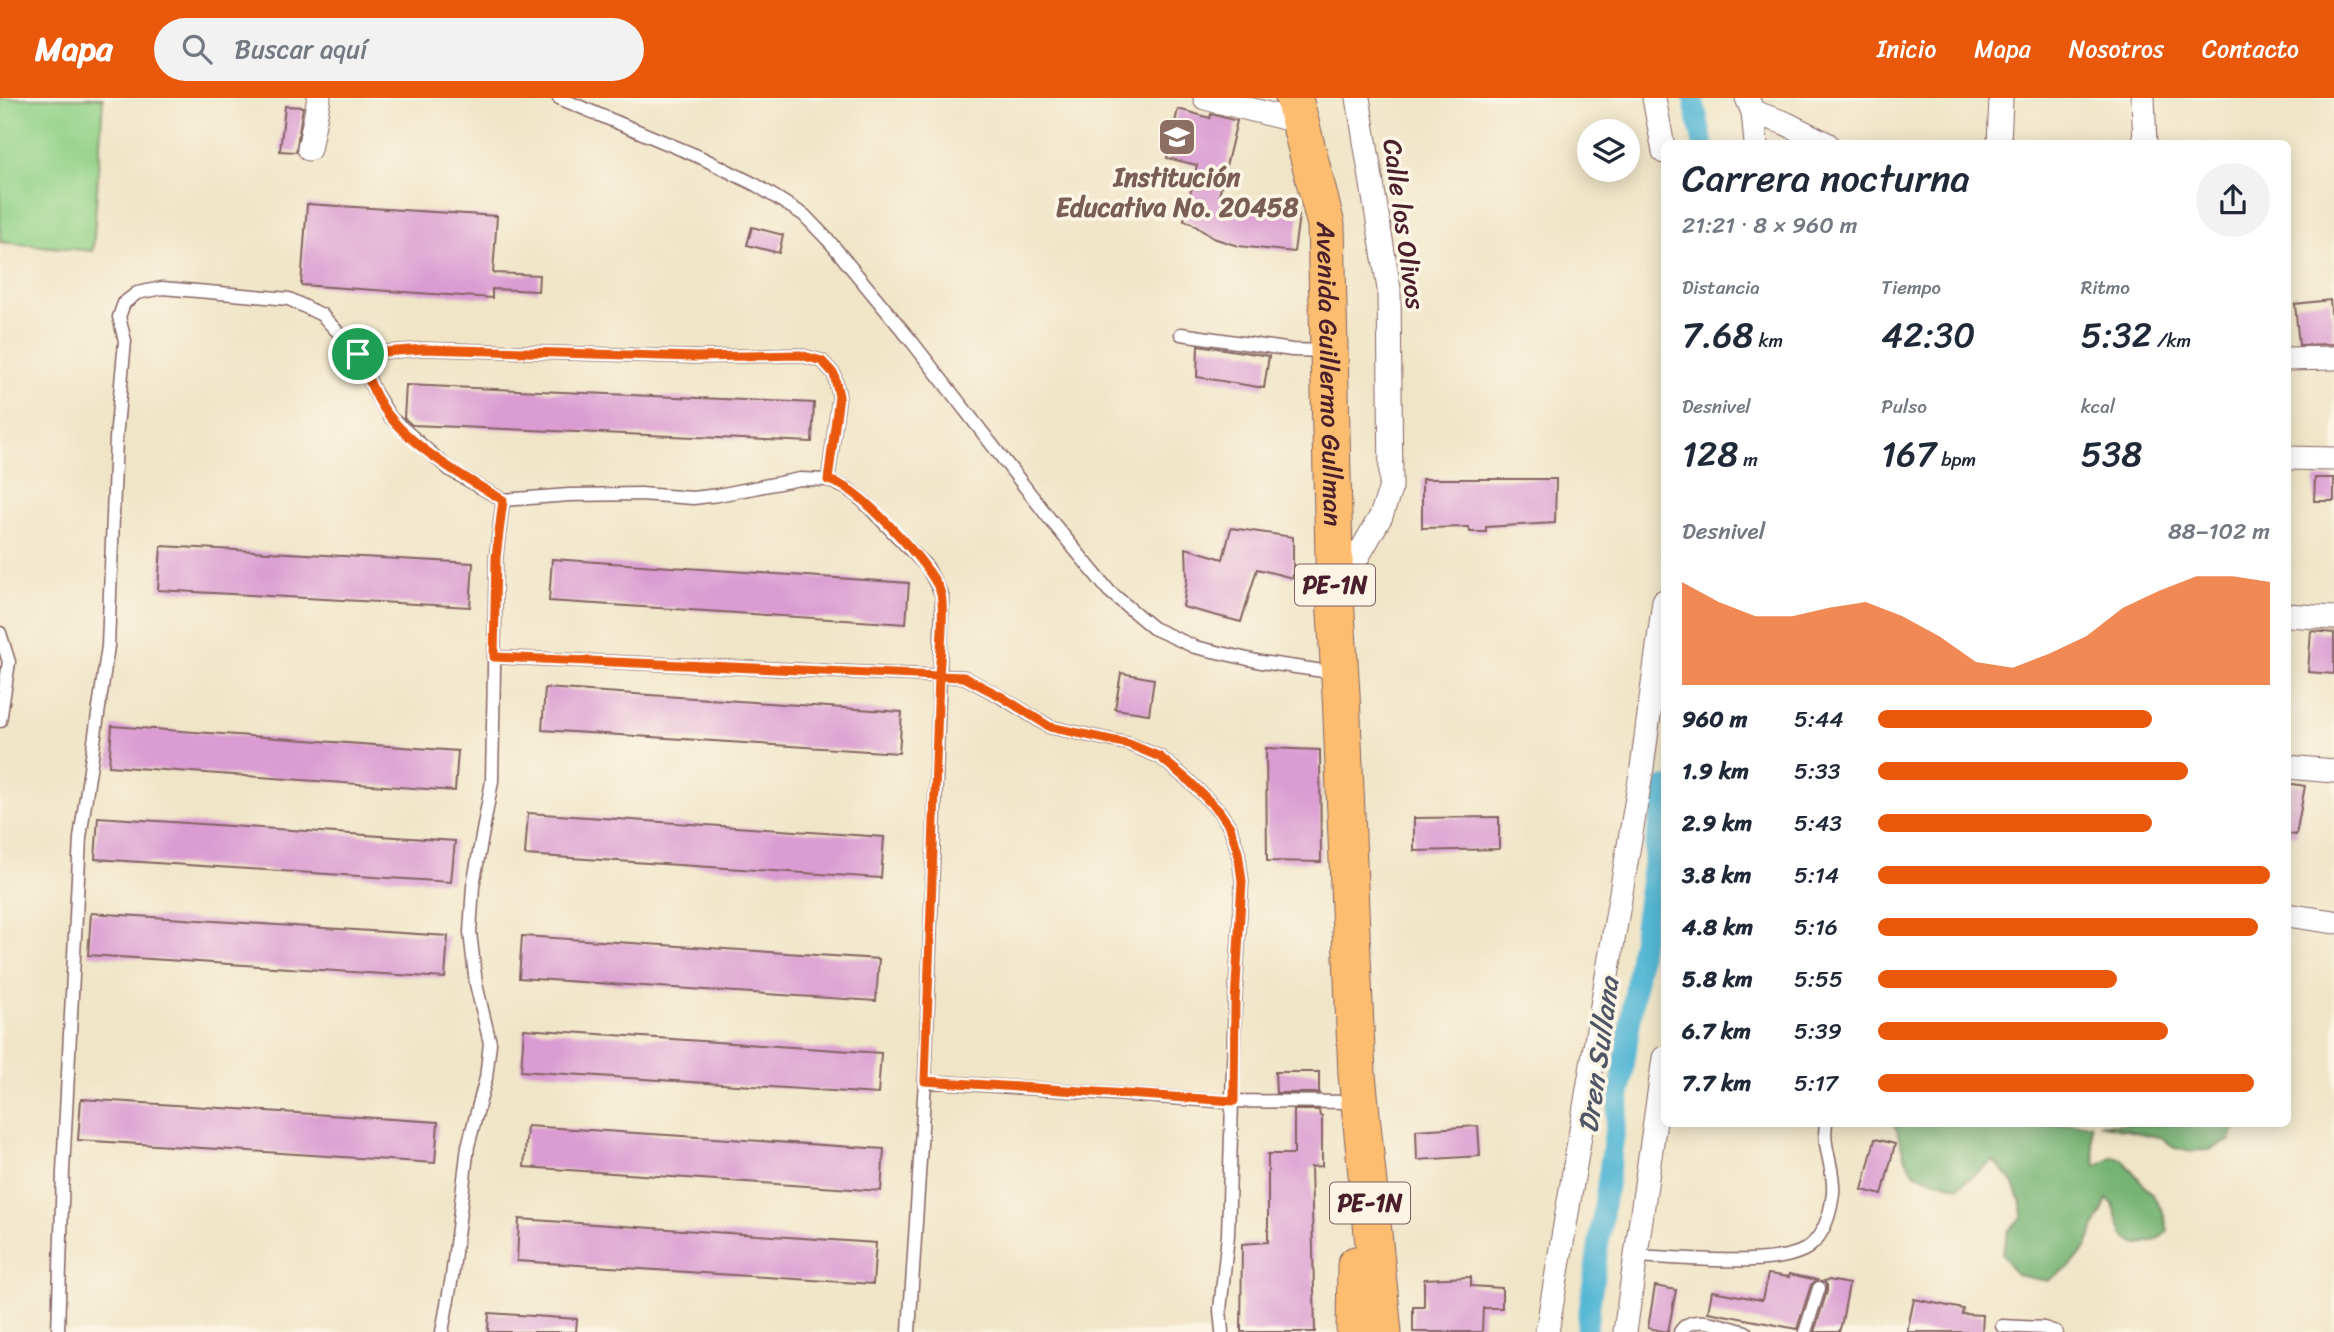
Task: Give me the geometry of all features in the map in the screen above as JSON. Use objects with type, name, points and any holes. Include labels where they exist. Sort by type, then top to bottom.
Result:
[{"type":"main road","name":"Avenida Guillermo Gullman","points":[[1278,108],[1326,225],[1335,597],[1357,1088],[1355,1332]]},
{"type":"main road","name":"Avenida Guillermo Gullman","points":[[1357,1088],[1383,1332]]},
{"type":"street","points":[[309,149],[319,98]]},
{"type":"street","points":[[1205,98],[1278,108]]},
{"type":"street","name":"Calle los Olivos","points":[[1335,597],[1381,516],[1391,487],[1389,289],[1358,98]]},
{"type":"street","points":[[1654,98],[1662,140]]},
{"type":"street","points":[[1999,140],[2001,98]]},
{"type":"street","points":[[2143,98],[2145,140]]},
{"type":"street","points":[[1750,105],[1755,140]]},
{"type":"street","points":[[1750,105],[1818,140]]},
{"type":"street","points":[[2291,359],[2334,358]]},
{"type":"street","points":[[2291,458],[2334,458]]},
{"type":"street","points":[[2291,615],[2334,618]]},
{"type":"street","points":[[1547,1332],[1642,768],[1661,624]]},
{"type":"street","points":[[2291,767],[2334,771]]},
{"type":"street","points":[[2291,916],[2334,922]]},
{"type":"street","points":[[1625,1332],[1661,1078]]},
{"type":"lane","points":[[559,98],[702,158],[756,185],[804,215],[831,242],[913,343],[1109,591],[1153,628],[1195,647],[1261,662],[1339,674]]},
{"type":"lane","points":[[58,1332],[63,1171],[80,838],[108,646],[116,438],[125,341],[119,317],[124,303],[137,293],[162,288],[289,299],[322,314],[358,354],[374,391],[390,417],[450,470],[503,500],[569,495],[641,494],[693,498],[800,479],[828,480],[848,489],[876,513],[927,567],[942,595],[925,1081],[909,1332]]},
{"type":"lane","points":[[1181,334],[1292,350],[1329,351]]},
{"type":"lane","points":[[358,354],[424,349],[695,357],[800,355],[822,361],[834,374],[839,396],[828,480]]},
{"type":"lane","points":[[442,1332],[452,1277],[468,1146],[486,1078],[490,1043],[476,984],[471,932],[473,886],[492,781],[496,557],[503,500]]},
{"type":"lane","points":[[0,633],[9,662],[0,721]]},
{"type":"lane","points":[[494,657],[964,677],[1050,727],[1129,744],[1160,757],[1189,781],[1219,811],[1230,827],[1238,852],[1242,881],[1235,1002],[1228,1235],[1220,1310],[1222,1332]]},
{"type":"lane","points":[[925,1081],[1234,1101],[1357,1088]]},
{"type":"lane","points":[[1635,1256],[1742,1260],[1778,1258],[1794,1255],[1810,1246],[1822,1231],[1833,1189],[1825,1143],[1826,1127]]},
{"type":"lane","points":[[1805,1332],[1819,1288]]},
{"type":"lane","points":[[1680,1332],[1687,1324],[1695,1321],[1746,1332]]},
{"type":"lane","points":[[2002,1326],[2045,1328],[2056,1332]]},
{"type":"green space","points":[[0,98],[103,98],[93,251],[0,242]]},
{"type":"green space","points":[[1896,1127],[2091,1127],[2096,1166],[2111,1157],[2122,1159],[2152,1194],[2163,1212],[2168,1231],[2157,1240],[2137,1245],[2123,1235],[2113,1204],[2107,1199],[2086,1248],[2071,1266],[2047,1281],[2016,1275],[2002,1253],[2009,1230],[2023,1216],[2017,1192],[2005,1173],[1993,1161],[1958,1187],[1915,1174],[1904,1155]]},
{"type":"green space","points":[[2113,1127],[2236,1127],[2229,1141],[2209,1150],[2174,1148],[2163,1138]]},
{"type":"building","points":[[285,106],[303,107],[296,152],[280,151]]},
{"type":"building","points":[[1178,109],[1210,118],[1211,114],[1237,121],[1219,195],[1299,215],[1294,252],[1238,246],[1213,238],[1184,220],[1197,165],[1167,158]]},
{"type":"building","points":[[307,204],[497,216],[493,273],[539,275],[538,291],[492,289],[492,298],[301,285]]},
{"type":"building","points":[[752,227],[783,235],[779,253],[747,245]]},
{"type":"building","points":[[2330,300],[2334,344],[2299,345],[2295,304]]},
{"type":"building","points":[[1198,345],[1269,356],[1264,388],[1197,377]]},
{"type":"building","points":[[406,385],[814,403],[812,442],[412,425],[404,418]]},
{"type":"building","points":[[2315,478],[2334,478],[2334,501],[2314,501]]},
{"type":"building","points":[[1422,479],[1556,479],[1555,523],[1486,527],[1486,532],[1470,532],[1469,527],[1422,528]]},
{"type":"building","points":[[1231,528],[1293,537],[1293,578],[1257,569],[1241,622],[1183,607],[1187,579],[1186,548],[1223,559]]},
{"type":"building","points":[[161,546],[473,563],[470,607],[158,590]]},
{"type":"building","points":[[552,559],[909,583],[906,624],[549,601]]},
{"type":"building","points":[[2311,631],[2334,633],[2334,674],[2308,672]]},
{"type":"building","points":[[1121,673],[1154,679],[1149,714],[1115,709]]},
{"type":"building","points":[[545,688],[902,712],[899,753],[542,730]]},
{"type":"building","points":[[112,726],[458,751],[455,791],[109,766]]},
{"type":"building","points":[[1266,748],[1320,750],[1321,862],[1267,861]]},
{"type":"building","points":[[2291,784],[2305,786],[2296,835],[2291,834]]},
{"type":"building","points":[[528,813],[884,837],[881,878],[525,855]]},
{"type":"building","points":[[98,817],[455,841],[451,882],[95,859]]},
{"type":"building","points":[[1499,817],[1499,849],[1414,851],[1414,818]]},
{"type":"building","points":[[91,913],[448,936],[445,978],[88,955]]},
{"type":"building","points":[[522,936],[879,959],[876,1001],[519,978]]},
{"type":"building","points":[[524,1029],[881,1053],[878,1094],[521,1071]]},
{"type":"building","points":[[1275,1072],[1319,1072],[1319,1093],[1276,1093]]},
{"type":"building","points":[[81,1099],[438,1122],[435,1163],[78,1140]]},
{"type":"building","points":[[1294,1110],[1319,1110],[1322,1116],[1322,1166],[1311,1167],[1315,1332],[1241,1332],[1242,1244],[1268,1242],[1268,1154],[1294,1154]]},
{"type":"building","points":[[527,1126],[884,1149],[881,1191],[524,1167]]},
{"type":"building","points":[[1478,1126],[1480,1156],[1417,1160],[1416,1130]]},
{"type":"building","points":[[1875,1139],[1895,1144],[1882,1195],[1862,1190]]},
{"type":"building","points":[[519,1219],[876,1243],[873,1284],[517,1261]]},
{"type":"building","points":[[1768,1274],[1789,1277],[1789,1274],[1817,1280],[1811,1285],[1797,1329],[1708,1312],[1712,1291],[1762,1300]]},
{"type":"building","points":[[1471,1277],[1471,1286],[1502,1288],[1502,1308],[1483,1308],[1482,1332],[1413,1332],[1413,1307],[1424,1307],[1424,1279]]},
{"type":"building","points":[[1824,1281],[1849,1284],[1842,1322],[1839,1332],[1814,1332],[1827,1291]]},
{"type":"building","points":[[1655,1286],[1676,1290],[1668,1332],[1648,1328]]},
{"type":"building","points":[[1914,1299],[1963,1309],[1962,1314],[1983,1315],[1982,1332],[1907,1332]]},
{"type":"building","points":[[489,1313],[577,1319],[576,1332],[488,1332]]},
{"type":"waterway","name":"Dren Sullana","points":[[1693,98],[1702,140]]},
{"type":"waterway","name":"Dren Sullana","points":[[1586,1332],[1661,808]]},
{"type":"place","name":"Institución Educativa No. 20458","points":[[1177,137]]},
{"type":"route","points":[[358,354],[374,391],[390,417],[450,470],[503,500],[496,557],[494,657],[939,676],[964,677],[1050,727],[1129,744],[1160,757],[1189,781],[1219,811],[1230,827],[1238,852],[1242,881],[1235,1002],[1234,1101],[925,1081],[939,676],[942,611],[942,595],[927,567],[876,513],[848,489],[828,480],[839,396],[834,374],[822,361],[800,355],[695,357],[424,349],[358,354]]}]
